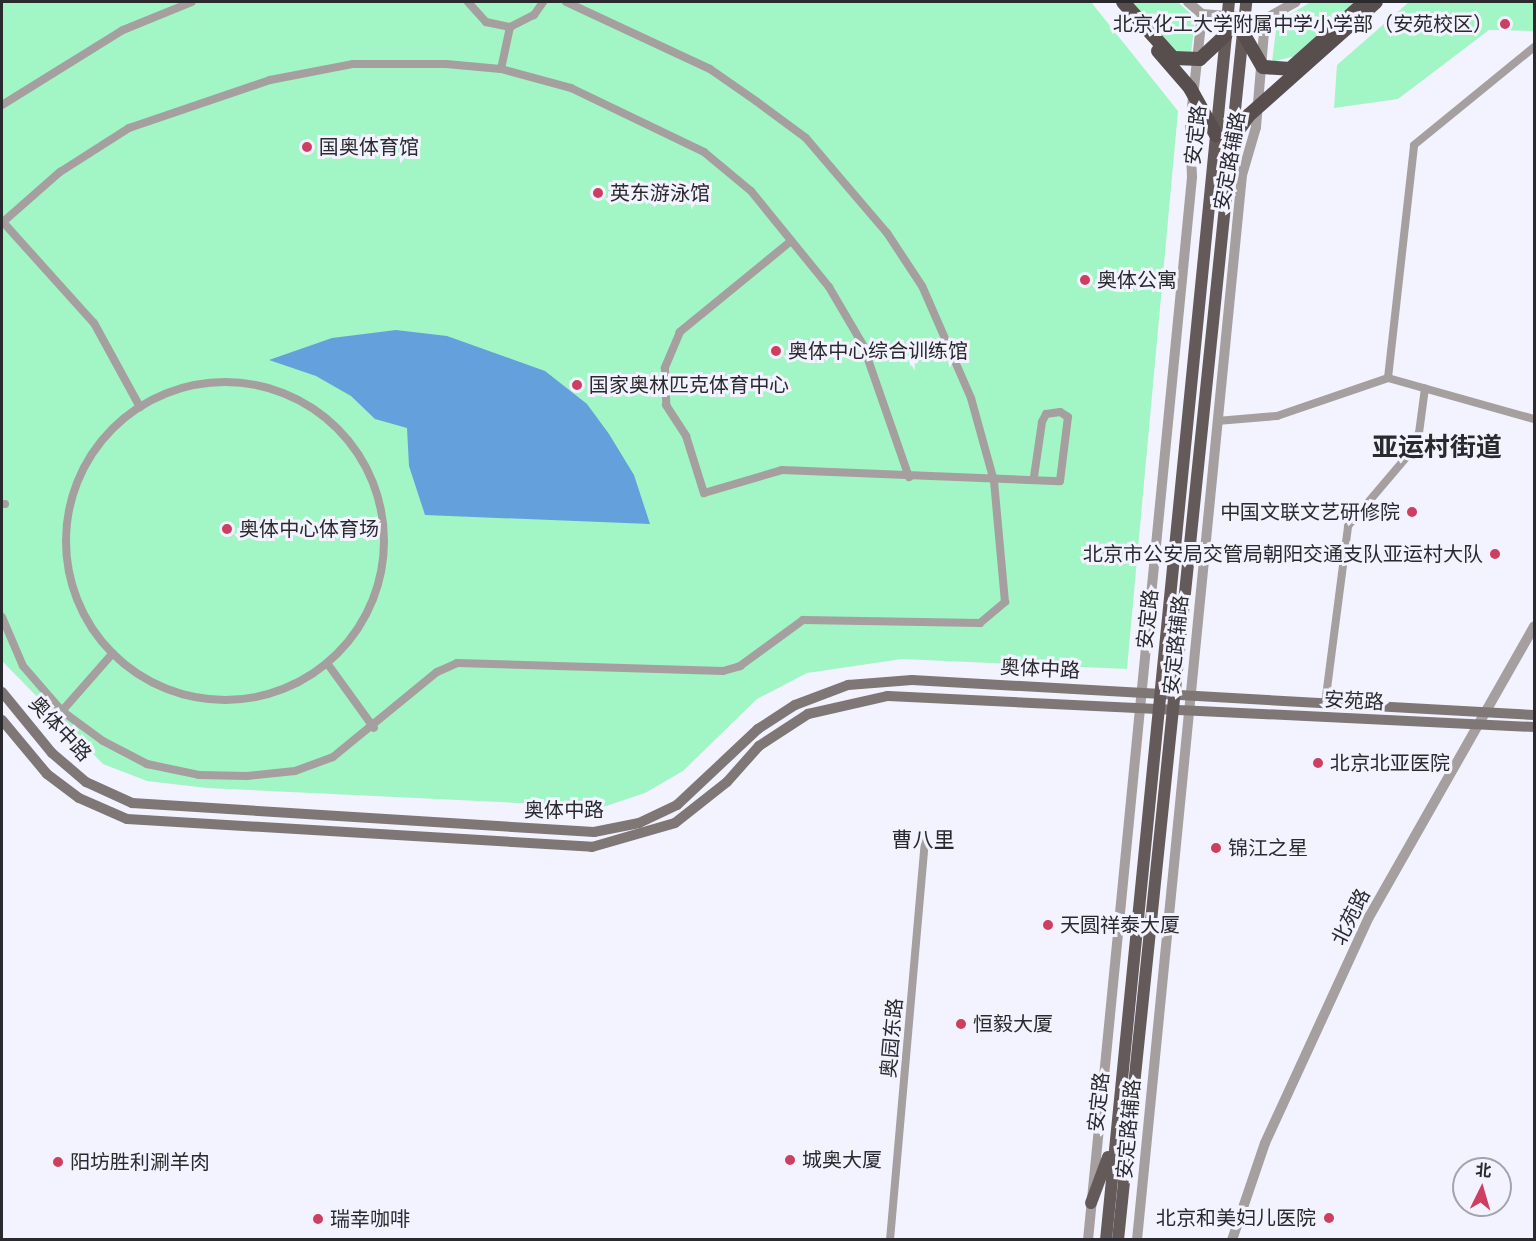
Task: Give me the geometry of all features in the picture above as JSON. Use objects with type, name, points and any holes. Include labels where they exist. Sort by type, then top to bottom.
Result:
[{"type":"highway","points":[[1115,2],[1190,88],[1216,135]]},
{"type":"highway","points":[[1123,2],[1173,57],[1200,59],[1226,35]]},
{"type":"highway","points":[[1243,33],[1263,67],[1290,69],[1365,2]]},
{"type":"highway","points":[[1232,139],[1249,115],[1376,2]]},
{"type":"main road","name":"安定路","points":[[1118,1239],[1157,837],[1166,695],[1229,2]]},
{"type":"main road","name":"安定路","points":[[1166,695],[1230,160],[1246,2]]},
{"type":"main road","name":"奥体中路","points":[[2,692],[52,753],[86,782],[132,803],[594,832],[639,823],[677,805],[758,729],[795,705],[848,686],[912,680],[1166,695]]},
{"type":"main road","name":"奥体中路","points":[[2,720],[47,774],[79,798],[127,819],[592,847],[675,823],[782,728],[839,703],[913,695],[1165,710]]},
{"type":"main road","name":"安苑路","points":[[1166,695],[1534,715]]},
{"type":"main road","name":"安定路","points":[[1106,1239],[1114,1142],[1165,710]]},
{"type":"main road","name":"安苑路","points":[[1165,710],[1534,728]]},
{"type":"main road","points":[[1091,1203],[1114,1142]]},
{"type":"street","points":[[2,105],[123,30],[192,2]]},
{"type":"street","points":[[468,2],[486,22],[510,27],[534,15],[543,2]]},
{"type":"street","points":[[2,617],[23,666],[62,711],[103,741],[147,764],[199,775],[295,771],[333,757],[374,728],[437,672],[457,663],[723,671],[740,666],[802,620],[981,623],[1005,602],[999,516],[994,481],[951,343],[922,286],[848,184],[806,138],[710,69],[566,2]]},
{"type":"street","points":[[1188,2],[1203,14],[1265,20],[1296,2]]},
{"type":"street","name":"安定路辅路","points":[[1091,1203],[1142,709],[1203,14]]},
{"type":"street","name":"安定路辅路","points":[[1137,1239],[1187,711],[1242,175],[1256,127],[1265,20]]},
{"type":"street","points":[[501,69],[510,27]]},
{"type":"street","points":[[1388,378],[1414,145],[1534,47]]},
{"type":"street","points":[[140,407],[94,323],[2,222],[60,172],[129,128],[270,80],[353,64],[501,69],[571,88],[704,152],[751,191],[829,287],[863,345],[909,477]]},
{"type":"street","points":[[791,241],[680,332],[664,369],[666,405],[686,436],[704,493],[782,470],[994,481],[1035,477],[1060,481],[1064,473],[1068,417],[1060,412],[1046,414],[1042,422],[1035,477]]},
{"type":"street","points":[[1217,421],[1277,416],[1388,378],[1534,419]]},
{"type":"street","points":[[195,386],[255,386],[305,404],[354,448],[381,508],[383,561],[365,617],[327,663],[280,690],[227,700],[157,684],[113,653],[89,623],[74,589],[68,524],[88,461],[111,431],[140,407],[195,386]]},
{"type":"street","points":[[1325,704],[1348,526],[1408,454],[1419,433],[1425,388]]},
{"type":"street","name":"北苑路","points":[[1232,1239],[1265,1143],[1369,917],[1534,627]]},
{"type":"street","points":[[62,711],[113,653]]},
{"type":"street","points":[[327,663],[374,728]]},
{"type":"street","name":"安定路","points":[[1157,837],[1178,807]]},
{"type":"street","name":"奥园东路","points":[[890,1239],[925,839]]},
{"type":"street","points":[[1088,1239],[1091,1203]]},
{"type":"green space","name":"国家奥林匹克体育中心","points":[[2,2],[1091,2],[1178,111],[1127,669],[902,659],[807,673],[757,699],[683,771],[645,793],[603,807],[207,788],[147,781],[103,764],[2,661]]},
{"type":"green space","points":[[1127,2],[1178,2],[1195,18],[1191,54],[1179,55]]},
{"type":"green space","points":[[1311,2],[1363,2],[1303,54],[1272,62],[1277,22]]},
{"type":"green space","points":[[1409,2],[1534,2],[1534,31],[1489,30],[1398,99],[1334,108],[1337,65]]},
{"type":"water","points":[[396,330],[447,336],[545,371],[587,404],[609,434],[634,475],[650,524],[425,515],[409,466],[407,428],[375,419],[351,396],[316,376],[269,360],[332,338]]},
{"type":"place","name":"北京化工大学附属中学小学部（安苑校区）","points":[[1505,24]]},
{"type":"place","name":"国奥体育馆","points":[[307,147]]},
{"type":"place","name":"英东游泳馆","points":[[598,193]]},
{"type":"place","name":"奥体公寓","points":[[1085,280]]},
{"type":"place","name":"奥体中心综合训练馆","points":[[776,351]]},
{"type":"place","name":"国家奥林匹克体育中心","points":[[577,385]]},
{"type":"place","name":"中国文联文艺研修院","points":[[1412,512]]},
{"type":"place","name":"奥体中心体育场","points":[[227,529]]},
{"type":"place","name":"北京市公安局交管局朝阳交通支队亚运村大队","points":[[1495,554]]},
{"type":"place","name":"北京北亚医院","points":[[1318,763]]},
{"type":"place","name":"锦江之星","points":[[1216,848]]},
{"type":"place","name":"天圆祥泰大厦","points":[[1048,925]]},
{"type":"place","name":"恒毅大厦","points":[[961,1024]]},
{"type":"place","name":"城奥大厦","points":[[790,1160]]},
{"type":"place","name":"阳坊胜利涮羊肉","points":[[58,1162]]},
{"type":"place","name":"北京和美妇儿医院","points":[[1329,1218]]},
{"type":"place","name":"瑞幸咖啡","points":[[318,1219]]},
{"type":"district","name":"亚运村街道","points":[[1437,448]]},
{"type":"district","name":"曹八里","points":[[923,840]]}]
